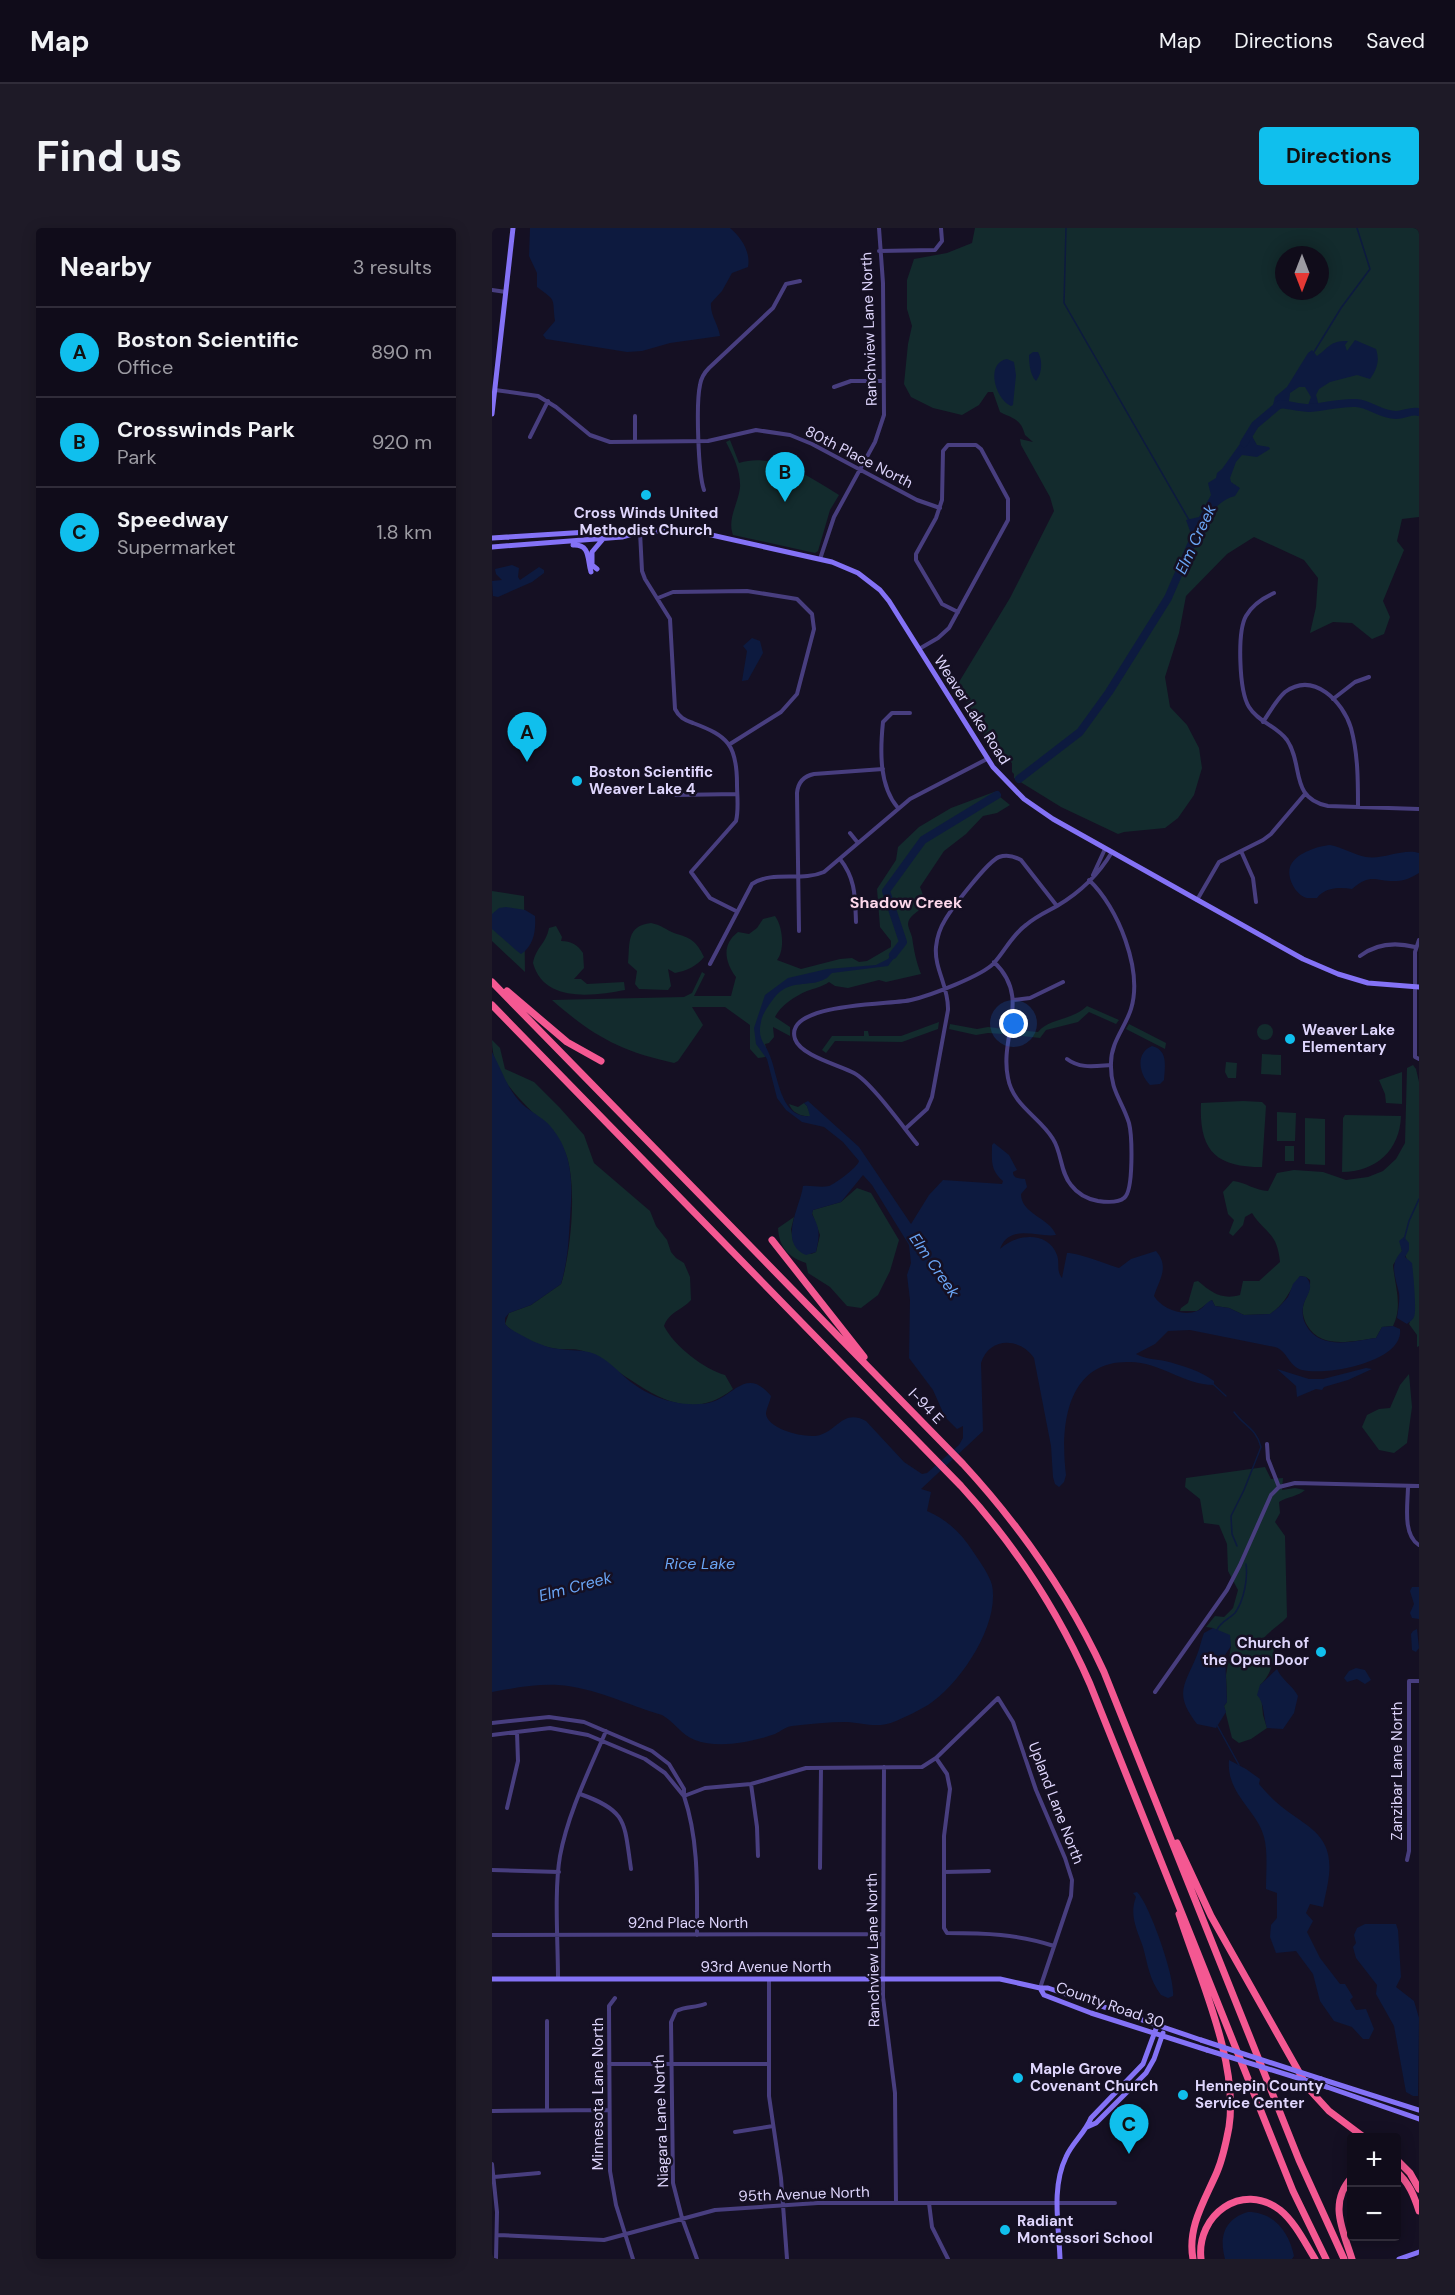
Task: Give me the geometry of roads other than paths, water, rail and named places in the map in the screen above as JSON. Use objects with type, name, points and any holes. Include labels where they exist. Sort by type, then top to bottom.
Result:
[{"type":"highway","points":[[492,980],[555,1033],[601,1061]]},
{"type":"highway","points":[[492,980],[886,1384]]},
{"type":"highway","points":[[492,1005],[951,1475],[1024,1564],[1066,1635],[1094,1694],[1293,2190],[1326,2259]]},
{"type":"highway","points":[[772,1240],[886,1384]]},
{"type":"highway","name":"I-94 E","points":[[886,1384],[996,1501],[1027,1540],[1073,1610],[1104,1672],[1162,1816]]},
{"type":"highway","points":[[1162,1816],[1211,1916],[1308,2088],[1329,2111],[1358,2133]]},
{"type":"highway","points":[[1162,1816],[1299,2160],[1344,2259]]},
{"type":"highway","points":[[1170,1882],[1223,2050],[1230,2089],[1230,2118],[1224,2150],[1194,2227],[1191,2246],[1193,2259]]},
{"type":"highway","points":[[1401,2164],[1410,2173],[1419,2189]]},
{"type":"highway","points":[[1401,2176],[1412,2189],[1419,2211]]},
{"type":"highway","points":[[1347,2183],[1342,2190],[1338,2209],[1341,2228],[1352,2259]]},
{"type":"highway","points":[[1201,2259],[1201,2238],[1209,2220],[1227,2205],[1250,2200],[1270,2205],[1281,2211],[1315,2259]]},
{"type":"main road","points":[[492,414],[513,228]]},
{"type":"main road","name":"Weaver Lake Road","points":[[492,538],[620,530],[640,532]]},
{"type":"main road","name":"Weaver Lake Road","points":[[492,547],[678,530],[698,532],[820,560],[858,573],[880,590],[897,613],[987,759],[1012,788],[1036,808],[1197,900],[1328,971],[1368,983],[1418,987]]},
{"type":"main road","points":[[553,543],[578,544],[583,547],[589,555],[594,571],[592,552],[604,538]]},
{"type":"main road","name":"93rd Avenue North","points":[[492,1979],[883,1978],[1000,1980],[1040,1988]]},
{"type":"main road","name":"County Road 30","points":[[1419,2110],[1157,2026],[1048,1988],[1040,1988],[1044,1995],[1154,2034],[1327,2087],[1419,2119]]},
{"type":"main road","points":[[1060,2259],[1058,2185],[1062,2165],[1071,2146],[1087,2127],[1091,2118],[1143,2064],[1157,2026]]},
{"type":"main road","points":[[1087,2127],[1096,2123],[1146,2073],[1154,2059],[1165,2028]]},
{"type":"main road","points":[[1399,2259],[1419,2252]]},
{"type":"street","name":"Ranchview Lane North","points":[[820,560],[834,517],[882,424],[883,283],[879,228]]},
{"type":"street","points":[[879,251],[938,248],[942,241],[941,228]]},
{"type":"street","points":[[704,490],[700,480],[699,393],[704,373],[773,308],[786,284],[800,280]]},
{"type":"street","points":[[492,290],[506,292]]},
{"type":"street","points":[[834,387],[850,381],[884,381]]},
{"type":"street","name":"80th Place North","points":[[495,390],[529,393],[548,401],[590,435],[610,442],[719,440],[756,430],[777,432],[806,441],[917,500],[940,508]]},
{"type":"street","points":[[530,437],[548,401]]},
{"type":"street","points":[[635,416],[635,442]]},
{"type":"street","points":[[919,649],[945,632],[958,612],[1005,527],[1010,506],[1007,495],[979,447],[973,445],[948,445],[943,451],[943,496],[940,508],[916,554],[916,560],[942,604],[958,612]]},
{"type":"street","points":[[640,532],[642,572],[668,614],[671,625],[675,709],[681,717],[712,730],[730,744],[736,760],[737,817],[733,826],[691,872],[710,898],[736,911]]},
{"type":"street","points":[[658,598],[673,592],[747,591],[797,598],[812,614],[814,629],[798,694],[781,712],[730,744]]},
{"type":"street","points":[[1274,593],[1263,598],[1251,609],[1241,628],[1243,692],[1250,709],[1287,741],[1293,754],[1301,788],[1305,794],[1322,804],[1419,809]]},
{"type":"street","points":[[1334,699],[1355,682],[1370,677]]},
{"type":"street","points":[[1263,722],[1282,695],[1295,687],[1303,685],[1318,688],[1334,699],[1348,720],[1353,739],[1358,769],[1358,806]]},
{"type":"street","points":[[898,808],[886,788],[883,769],[883,722],[892,714],[910,713]]},
{"type":"street","points":[[710,964],[748,888],[757,880],[816,875],[840,859],[898,808],[926,789],[987,759]]},
{"type":"street","points":[[799,930],[796,793],[802,780],[814,774],[883,769]]},
{"type":"street","points":[[676,795],[737,794]]},
{"type":"street","points":[[1197,900],[1219,862],[1271,834],[1305,794]]},
{"type":"street","points":[[850,834],[858,843]]},
{"type":"street","points":[[1093,876],[1106,849]]},
{"type":"street","points":[[1241,851],[1252,878],[1256,902]]},
{"type":"street","points":[[917,1144],[861,1078],[808,1051],[797,1042],[795,1034],[800,1022],[814,1014],[850,1005],[903,1002],[976,976],[994,963],[1024,926],[1057,906],[1101,870],[1112,852]]},
{"type":"street","points":[[905,1129],[921,1115],[930,1103],[948,1010],[945,987],[937,967],[936,955],[941,928],[950,913],[992,860],[1009,855],[1021,860],[1057,906]]},
{"type":"street","points":[[840,859],[853,878],[856,922]]},
{"type":"street","points":[[994,963],[1009,980],[1013,1000],[1006,1065],[1008,1082],[1015,1097],[1053,1139],[1060,1152],[1065,1177],[1076,1191],[1095,1200],[1121,1200],[1130,1191],[1131,1135],[1128,1120],[1115,1093],[1111,1065],[1114,1044],[1132,1004],[1134,990],[1132,964],[1128,948],[1108,901],[1089,880]]},
{"type":"street","points":[[1417,1058],[1418,987],[1415,947],[1419,940]]},
{"type":"street","points":[[1360,956],[1376,946],[1386,944],[1415,947]]},
{"type":"street","points":[[1013,1000],[1030,998],[1063,982]]},
{"type":"street","points":[[1067,1059],[1081,1066],[1111,1065]]},
{"type":"street","points":[[1267,1443],[1268,1459],[1279,1486]]},
{"type":"street","points":[[1155,1692],[1227,1590],[1271,1495],[1279,1486],[1295,1483],[1419,1486]]},
{"type":"street","points":[[1408,1486],[1409,1534],[1419,1545]]},
{"type":"street","name":"Zanzibar Lane North","points":[[1407,1860],[1409,1851],[1408,1681],[1419,1681]]},
{"type":"street","name":"Upland Lane North","points":[[936,1758],[998,1698],[1013,1722],[1036,1790],[1070,1871],[1071,1896],[1040,1988]]},
{"type":"street","points":[[492,1723],[561,1717],[584,1722],[638,1743],[658,1755],[679,1778],[684,1789],[696,1852],[697,1935]]},
{"type":"street","points":[[492,1735],[544,1728],[563,1729],[602,1741],[656,1766],[665,1773],[684,1796]]},
{"type":"street","points":[[558,1979],[559,1872],[565,1833],[606,1731]]},
{"type":"street","points":[[507,1808],[518,1761],[517,1732]]},
{"type":"street","points":[[684,1796],[705,1788],[751,1784],[798,1770],[922,1767],[936,1758],[944,1767],[950,1782],[944,1836],[944,1928],[947,1933],[1020,1936],[1054,1946]]},
{"type":"street","name":"Ranchview Lane North","points":[[884,1767],[883,1978],[895,2093],[896,2203]]},
{"type":"street","points":[[820,1868],[821,1768]]},
{"type":"street","points":[[751,1784],[757,1827],[758,1856]]},
{"type":"street","points":[[580,1794],[608,1805],[620,1816],[631,1869]]},
{"type":"street","points":[[492,1870],[559,1872]]},
{"type":"street","points":[[944,1872],[989,1871]]},
{"type":"street","name":"92nd Place North","points":[[492,1935],[883,1934]]},
{"type":"street","points":[[769,1979],[769,2096],[783,2205],[787,2259]]},
{"type":"street","name":"Minnesota Lane North","points":[[615,1998],[609,2006],[610,2171],[614,2196],[633,2259]]},
{"type":"street","name":"Niagara Lane North","points":[[697,2259],[682,2218],[672,2172],[671,2022],[674,2014],[681,2008],[705,2004]]},
{"type":"street","points":[[547,2020],[547,2110]]},
{"type":"street","points":[[609,2064],[769,2064]]},
{"type":"street","points":[[492,2111],[609,2110]]},
{"type":"street","points":[[735,2132],[773,2126]]},
{"type":"street","points":[[492,2164],[498,2235],[496,2259]]},
{"type":"street","points":[[494,2177],[539,2173]]},
{"type":"street","points":[[929,2203],[932,2227],[948,2259]]},
{"type":"street","name":"95th Avenue North","points":[[498,2235],[604,2240],[715,2210],[783,2205],[1115,2203]]},
{"type":"water","points":[[530,228],[730,228],[744,245],[749,261],[748,267],[732,273],[722,291],[711,303],[720,336],[627,352],[546,339],[543,335],[555,321],[553,303],[551,298],[537,287],[537,273],[529,256]]},
{"type":"water","points":[[1355,340],[1376,349],[1377,365],[1370,379],[1357,375],[1330,382],[1319,389],[1316,395],[1319,406],[1307,408],[1311,397],[1305,387],[1299,387],[1290,393],[1285,407],[1280,409],[1273,405],[1275,397],[1287,387],[1308,353],[1312,350],[1317,356],[1333,343],[1342,341],[1348,341],[1345,345],[1347,351]]},
{"type":"water","points":[[1038,352],[1041,363],[1040,375],[1036,381],[1029,362],[1029,355]]},
{"type":"water","points":[[1007,359],[1014,362],[1016,375],[1013,405],[1011,406],[1005,402],[997,389],[994,374],[1000,362]]},
{"type":"water","points":[[1247,434],[1252,436],[1257,445],[1270,449],[1257,457],[1242,455],[1236,462],[1230,478],[1231,482],[1240,488],[1235,496],[1227,499],[1214,510],[1195,548],[1189,546],[1190,531],[1186,520],[1199,517],[1211,495],[1208,483],[1216,478],[1217,473]]},
{"type":"water","points":[[512,565],[519,568],[520,580],[539,567],[544,570],[544,573],[532,582],[498,597],[493,596],[492,581],[502,580],[496,574],[495,569]]},
{"type":"water","points":[[752,638],[760,641],[763,653],[748,680],[742,681],[747,651],[743,646]]},
{"type":"water","points":[[1330,845],[1366,857],[1406,852],[1419,853],[1419,873],[1400,881],[1369,879],[1352,889],[1328,890],[1317,898],[1307,898],[1298,893],[1292,884],[1289,873],[1292,863],[1309,851]]},
{"type":"water","points":[[499,908],[525,910],[535,916],[533,937],[529,947],[521,954],[492,929],[492,914]]},
{"type":"water","name":"Rice Lake","points":[[897,948],[900,950],[888,966],[832,973],[819,982],[786,988],[774,998],[766,1010],[760,1033],[782,1094],[792,1111],[810,1116],[804,1103],[808,1101],[859,1147],[911,1224],[929,1195],[943,1180],[1002,1184],[1003,1181],[993,1165],[992,1145],[994,1143],[1009,1155],[1017,1170],[1013,1172],[1014,1176],[1025,1179],[1027,1187],[1021,1194],[1022,1201],[1030,1211],[1053,1229],[1056,1235],[1017,1234],[1004,1241],[1000,1249],[1022,1238],[1039,1238],[1046,1241],[1057,1255],[1059,1273],[1062,1278],[1067,1253],[1119,1268],[1131,1259],[1156,1251],[1163,1268],[1154,1296],[1167,1308],[1185,1313],[1199,1310],[1212,1300],[1215,1306],[1229,1308],[1244,1315],[1270,1314],[1288,1297],[1293,1284],[1300,1276],[1306,1277],[1310,1288],[1303,1307],[1303,1319],[1312,1333],[1328,1341],[1347,1342],[1376,1338],[1382,1327],[1393,1326],[1400,1329],[1398,1340],[1390,1350],[1362,1364],[1328,1371],[1313,1371],[1297,1368],[1283,1352],[1275,1347],[1190,1330],[1168,1331],[1155,1344],[1136,1354],[1191,1369],[1214,1381],[1214,1385],[1193,1381],[1141,1363],[1109,1364],[1092,1372],[1080,1384],[1072,1400],[1064,1437],[1066,1475],[1059,1487],[1055,1484],[1053,1477],[1051,1446],[1034,1358],[1021,1346],[1013,1343],[998,1344],[991,1348],[981,1363],[983,1431],[921,1489],[931,1492],[927,1511],[948,1523],[959,1534],[987,1572],[992,1585],[993,1601],[990,1618],[975,1652],[953,1683],[928,1705],[896,1721],[877,1725],[846,1722],[792,1726],[756,1740],[714,1744],[690,1738],[662,1715],[584,1689],[550,1685],[492,1692],[492,1052],[517,1098],[548,1124],[560,1139],[571,1179],[568,1247],[561,1284],[531,1305],[509,1313],[505,1318],[505,1324],[509,1328],[546,1346],[595,1354],[643,1390],[670,1401],[690,1404],[707,1403],[740,1386],[757,1384],[771,1396],[766,1412],[768,1420],[773,1425],[789,1432],[806,1436],[820,1435],[846,1419],[858,1418],[866,1421],[904,1462],[922,1474],[927,1473],[959,1445],[963,1438],[963,1426],[957,1429],[945,1417],[933,1390],[909,1358],[910,1300],[907,1275],[911,1263],[909,1245],[872,1185],[863,1175],[841,1202],[813,1210],[812,1214],[818,1232],[816,1252],[806,1255],[797,1249],[792,1233],[803,1186],[829,1186],[846,1175],[859,1161],[843,1142],[824,1127],[802,1122],[786,1110],[777,1098],[767,1059],[756,1044],[754,1028],[765,995],[788,978],[827,969],[876,965],[888,959]]},
{"type":"water","points":[[1152,1046],[1161,1051],[1165,1069],[1164,1080],[1160,1084],[1150,1085],[1143,1075],[1140,1064],[1143,1054]]},
{"type":"water","points":[[1404,1237],[1409,1243],[1409,1250],[1405,1257],[1412,1263],[1415,1300],[1414,1317],[1407,1324],[1397,1318],[1399,1296],[1394,1270],[1395,1261],[1402,1251],[1399,1241]]},
{"type":"water","points":[[1366,1368],[1372,1369],[1348,1380],[1324,1387],[1322,1390],[1316,1389],[1297,1397],[1296,1386],[1277,1369],[1309,1379],[1323,1379]]},
{"type":"water","points":[[1412,1587],[1419,1587],[1419,1619],[1412,1618],[1410,1613],[1414,1604],[1410,1591]]},
{"type":"water","points":[[1213,1628],[1230,1635],[1231,1646],[1225,1655],[1227,1702],[1224,1706],[1226,1712],[1216,1728],[1197,1724],[1183,1696],[1185,1682],[1204,1633]]},
{"type":"water","points":[[1417,1629],[1419,1648],[1416,1652],[1412,1650],[1411,1634]]},
{"type":"water","points":[[1356,1668],[1365,1670],[1371,1680],[1365,1684],[1357,1679],[1347,1682],[1344,1678],[1349,1671]]},
{"type":"water","points":[[1277,1669],[1298,1696],[1294,1713],[1283,1729],[1267,1728],[1260,1698],[1257,1695],[1260,1685]]},
{"type":"water","points":[[1229,1760],[1260,1779],[1259,1784],[1273,1799],[1323,1841],[1329,1861],[1328,1883],[1323,1907],[1310,1904],[1306,1913],[1313,1921],[1307,1932],[1320,1958],[1340,1984],[1345,1984],[1353,1997],[1350,2000],[1356,2010],[1366,2009],[1374,2029],[1369,2039],[1363,2039],[1352,2027],[1334,2021],[1320,2001],[1313,1974],[1296,1951],[1276,1953],[1270,1937],[1271,1925],[1277,1918],[1277,1893],[1266,1889],[1264,1837],[1256,1819],[1232,1783]]},
{"type":"water","points":[[1137,1892],[1148,1910],[1166,1959],[1173,1987],[1173,1996],[1168,1998],[1161,1995],[1154,1983],[1136,1928],[1133,1910],[1136,1897],[1133,1893]]},
{"type":"water","points":[[1365,1924],[1396,1924],[1398,1930],[1401,1977],[1396,1987],[1414,2001],[1419,2018],[1418,2096],[1406,2092],[1394,2026],[1376,1994],[1377,1985],[1356,1958],[1353,1947],[1356,1943],[1354,1935],[1357,1928]]},
{"type":"water","points":[[1248,2212],[1265,2216],[1279,2225],[1292,2247],[1294,2256],[1292,2259],[1225,2259],[1223,2236],[1225,2230],[1233,2219]]},
{"type":"waterway","points":[[1066,228],[1064,303],[1189,520]]},
{"type":"waterway","points":[[1314,352],[1341,308],[1370,269],[1357,228]]},
{"type":"waterway","name":"Elm Creek","points":[[1244,443],[1255,425],[1280,404],[1309,408],[1356,403],[1390,415],[1419,412]]},
{"type":"waterway","name":"Elm Creek","points":[[1019,779],[1080,732],[1109,692],[1168,598],[1194,538]]},
{"type":"waterway","name":"Elm Creek","points":[[893,955],[903,942],[886,891],[923,840],[997,795]]},
{"type":"waterway","points":[[1404,1240],[1409,1221],[1419,1199]]},
{"type":"waterway","points":[[1213,1384],[1226,1396]]},
{"type":"waterway","points":[[1234,1412],[1253,1432],[1261,1447],[1231,1516],[1232,1534],[1237,1546]]},
{"type":"waterway","points":[[1217,1630],[1235,1613],[1241,1602],[1246,1583],[1246,1564]]},
{"type":"waterway","points":[[1217,1725],[1239,1765]]},
{"type":"place","name":"Cross Winds United Methodist Church","points":[[646,495]]},
{"type":"place","name":"Crosswinds Park","points":[[785,502]]},
{"type":"place","name":"Boston Scientific","points":[[527,762]]},
{"type":"place","name":"Boston Scientific Weaver Lake 4","points":[[577,781]]},
{"type":"place","name":"Weaver Lake Elementary","points":[[1290,1039]]},
{"type":"place","name":"Church of the Open Door","points":[[1321,1652]]},
{"type":"place","name":"Maple Grove Covenant Church","points":[[1018,2078]]},
{"type":"place","name":"Hennepin County Service Center","points":[[1183,2095]]},
{"type":"place","name":"Speedway","points":[[1129,2154]]},
{"type":"place","name":"Radiant Montessori School","points":[[1005,2230]]},
{"type":"district","name":"Shadow Creek","points":[[906,902]]}]
